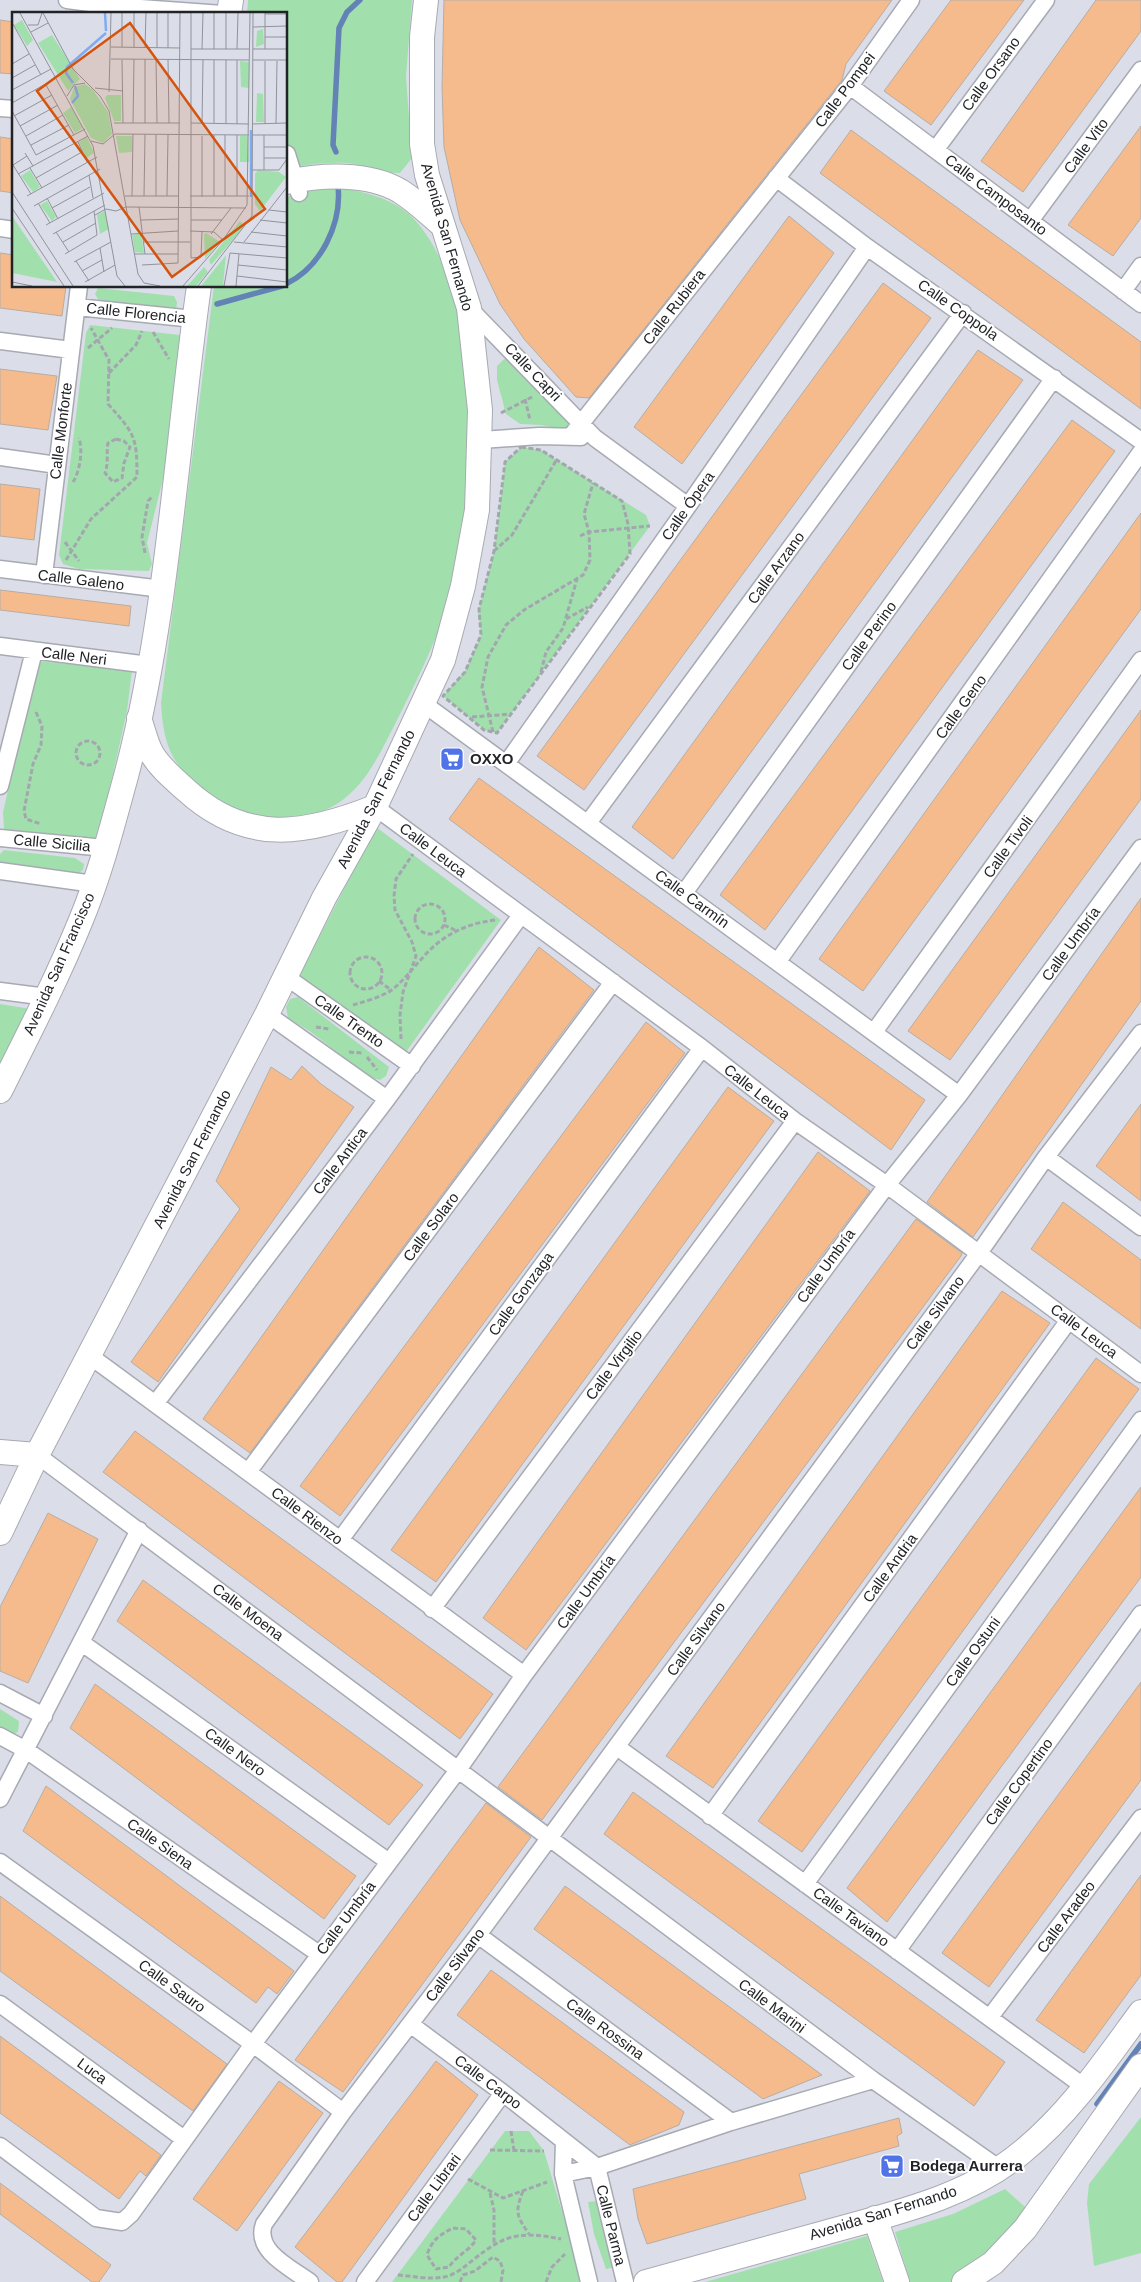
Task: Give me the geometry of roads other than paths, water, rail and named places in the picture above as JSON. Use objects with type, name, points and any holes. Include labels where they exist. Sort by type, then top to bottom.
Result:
[{"type":"street","points":[[67,0],[112,10],[168,12]]},
{"type":"street","name":"Avenida San Fernando","points":[[0,1533],[37,1455],[267,1014],[324,898],[376,807],[424,704],[442,660],[463,586],[477,510],[481,440],[477,371],[469,308],[427,175],[422,144],[422,37],[426,0]]},
{"type":"street","name":"Calle Pompei","points":[[776,178],[850,86],[911,0]]},
{"type":"street","name":"Calle Orsano","points":[[936,149],[1046,0]]},
{"type":"street","name":"Calle Vito","points":[[1030,221],[1141,70]]},
{"type":"street","name":"Calle Camposanto","points":[[850,86],[1141,304]]},
{"type":"street","points":[[288,162],[294,185],[332,177],[373,181],[398,190],[417,202],[443,226]]},
{"type":"street","name":"Calle Coppola","points":[[776,178],[867,247],[963,313],[1141,441]]},
{"type":"street","name":"Calle Rubiera","points":[[571,436],[776,178]]},
{"type":"street","name":"Calle Ópera","points":[[506,764],[688,506],[867,247]]},
{"type":"street","points":[[1123,291],[1141,266]]},
{"type":"street","name":"Calle Monforte","points":[[44,575],[57,465],[78,348],[77,307],[79,288]]},
{"type":"street","points":[[198,288],[162,590],[140,718],[151,753],[166,772],[198,802],[224,819],[257,829],[306,828],[342,820],[376,807]]},
{"type":"street","name":"Calle Florencia","points":[[77,307],[194,319]]},
{"type":"street","name":"Calle Capri","points":[[469,308],[595,438],[688,506]]},
{"type":"street","name":"Calle Arzano","points":[[588,823],[963,313]]},
{"type":"street","points":[[0,341],[78,348]]},
{"type":"street","name":"Calle Perino","points":[[684,893],[1054,378]]},
{"type":"street","points":[[481,440],[571,436],[595,438]]},
{"type":"street","name":"Calle Geno","points":[[778,961],[1141,452]]},
{"type":"street","points":[[0,457],[57,465]]},
{"type":"street","name":"Calle Galeno","points":[[0,569],[162,590]]},
{"type":"street","name":"Calle Neri","points":[[0,646],[149,665]]},
{"type":"street","points":[[0,786],[4,753],[34,651]]},
{"type":"street","name":"Calle Tivoli","points":[[874,1032],[1141,660]]},
{"type":"street","name":"Calle Carmín","points":[[424,704],[959,1095]]},
{"type":"street","name":"Avenida San Francisco","points":[[0,1091],[47,996],[81,920],[105,848],[126,776],[140,718]]},
{"type":"street","name":"Calle Leuca","points":[[376,807],[702,1048],[795,1121],[887,1185],[1141,1374]]},
{"type":"street","name":"Calle Sicilia","points":[[0,838],[105,848]]},
{"type":"street","name":"Calle Umbría","points":[[0,2146],[96,2218],[122,2222],[132,2214],[184,2139],[319,1954],[458,1770],[524,1675],[887,1185],[959,1095],[1141,848]]},
{"type":"street","points":[[0,871],[94,884]]},
{"type":"street","name":"Calle Antica","points":[[155,1404],[412,1066],[521,915]]},
{"type":"street","name":"Calle Trento","points":[[285,976],[412,1066]]},
{"type":"street","name":"Calle Solaro","points":[[248,1472],[613,982]]},
{"type":"street","points":[[0,991],[47,996]]},
{"type":"street","points":[[267,1014],[387,1099]]},
{"type":"street","name":"Calle Silvano","points":[[310,2282],[265,2248],[261,2239],[264,2224],[343,2112],[478,1935],[979,1253],[1046,1157],[1141,1033]]},
{"type":"street","name":"Calle Gonzaga","points":[[340,1540],[702,1048]]},
{"type":"street","name":"Calle Virgilio","points":[[432,1610],[795,1121]]},
{"type":"street","points":[[1046,1157],[1141,1227]]},
{"type":"street","name":"Calle Andria","points":[[710,1816],[1069,1320]]},
{"type":"street","name":"Calle Rienzo","points":[[90,1356],[432,1610],[524,1675]]},
{"type":"street","name":"Calle Ostuni","points":[[805,1884],[1141,1420]]},
{"type":"street","points":[[0,1452],[37,1455]]},
{"type":"street","name":"Calle Moena","points":[[37,1455],[140,1530],[548,1839]]},
{"type":"street","points":[[0,1799],[140,1530]]},
{"type":"street","name":"Calle Copertino","points":[[897,1951],[1141,1614]]},
{"type":"street","name":"Calle Nero","points":[[82,1643],[389,1862]]},
{"type":"street","points":[[0,1694],[44,1716]]},
{"type":"street","name":"Calle Siena","points":[[0,1736],[26,1750],[319,1954]]},
{"type":"street","name":"Calle Taviano","points":[[617,1746],[710,1816],[1086,2088]]},
{"type":"street","name":"Calle Aradeo","points":[[990,2017],[1141,1818]]},
{"type":"street","name":"Calle Marini","points":[[548,1839],[873,2080],[1000,2169]]},
{"type":"street","name":"Calle Sauro","points":[[0,1862],[253,2044],[343,2112]]},
{"type":"street","name":"Calle Rossina","points":[[478,1935],[731,2122]]},
{"type":"street","name":"Luca","points":[[0,2004],[184,2139]]},
{"type":"street","name":"Avenida San Fernando","points":[[646,2282],[875,2218],[944,2196],[1000,2169],[1022,2152],[1086,2088],[1141,2012]]},
{"type":"street","name":"Calle Carpo","points":[[410,2024],[503,2093],[597,2167]]},
{"type":"street","points":[[964,2282],[993,2263],[1025,2228],[1141,2066]]},
{"type":"street","points":[[558,2177],[597,2167],[731,2122],[873,2080]]},
{"type":"street","name":"Calle Librari","points":[[365,2282],[503,2093]]},
{"type":"street","points":[[564,2141],[558,2177],[589,2282]]},
{"type":"street","name":"Calle Parma","points":[[597,2167],[625,2282]]},
{"type":"street","points":[[875,2218],[897,2282]]},
{"type":"waterway","points":[[336,152],[333,145],[339,28],[347,12],[360,0]]},
{"type":"waterway","points":[[288,283],[309,267],[327,243],[336,215],[338,186]]},
{"type":"waterway","points":[[217,304],[275,288]]},
{"type":"waterway","points":[[1097,2104],[1141,2044]]},
{"type":"place","name":"OXXO","points":[[452,759]]},
{"type":"place","name":"Bodega Aurrera","points":[[892,2166]]}]
